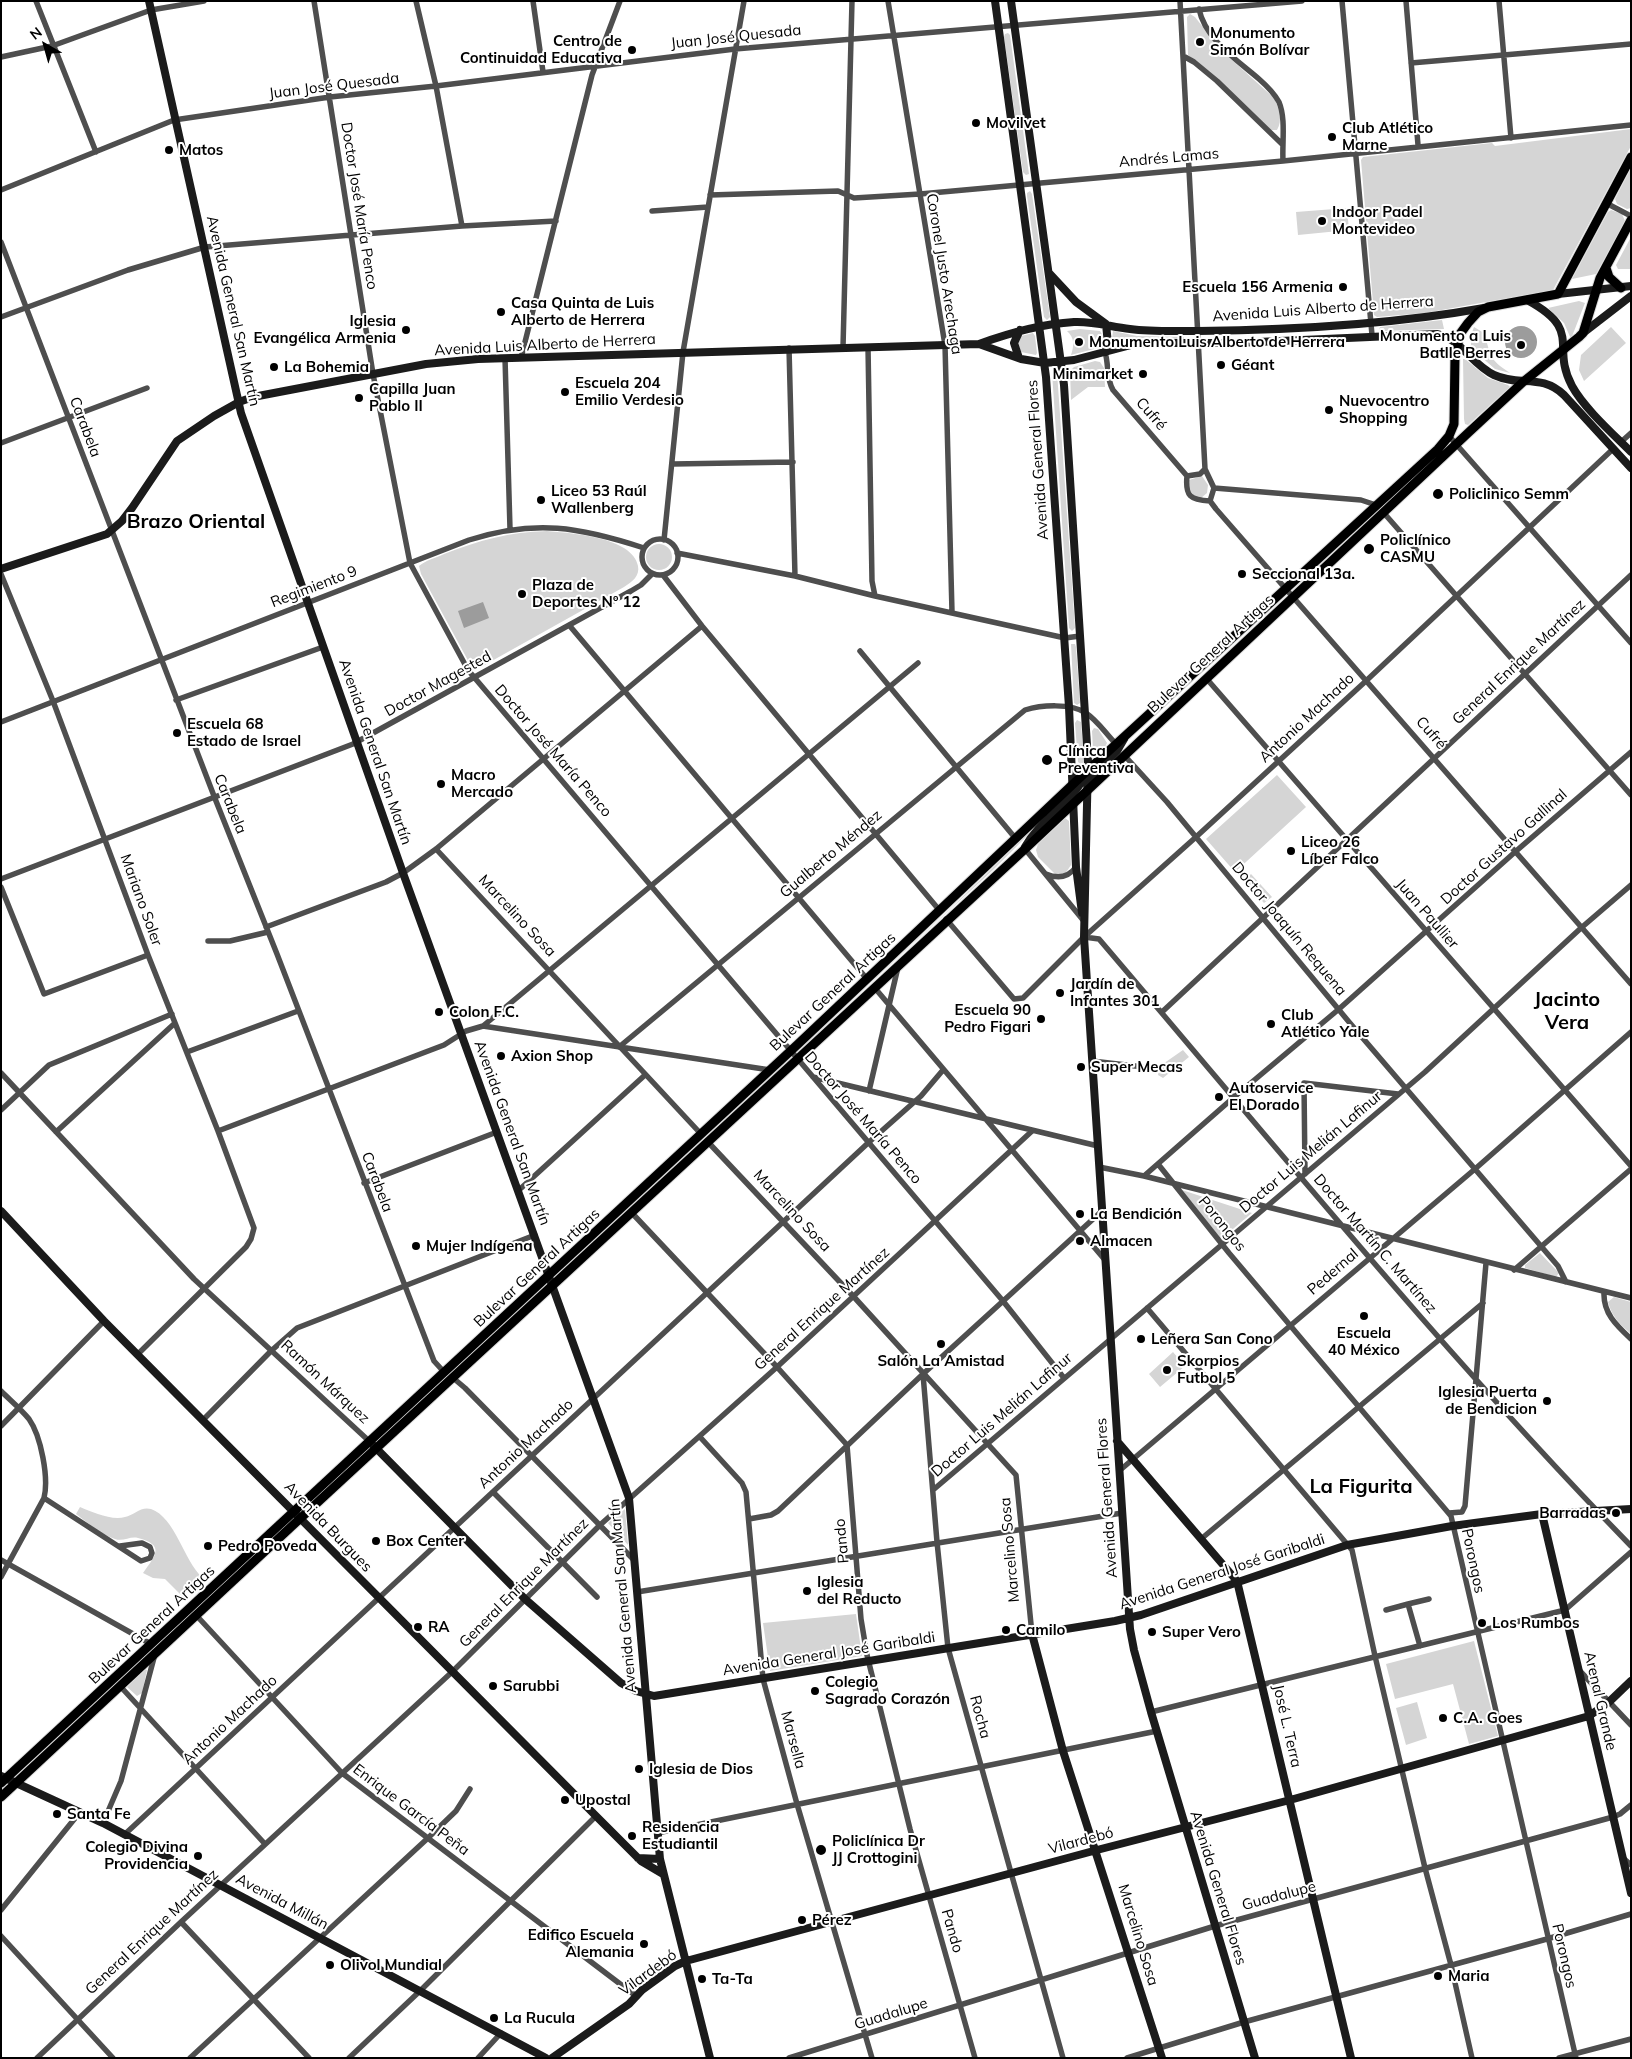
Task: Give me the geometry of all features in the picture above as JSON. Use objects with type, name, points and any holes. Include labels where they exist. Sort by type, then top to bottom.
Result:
[{"type":"main road","name":"Avenida General San Martín","points":[[149,1],[174,120],[205,247],[239,402],[307,603],[403,874],[550,1274],[629,1498],[660,1859],[710,2058]]},
{"type":"main road","name":"Avenida General Flores","points":[[994,1],[1045,363],[1065,638],[1076,867],[1083,920],[1129,1618],[1132,1641],[1151,1712],[1255,2058]]},
{"type":"main road","name":"Avenida General Flores","points":[[1011,1],[1061,362],[1088,770],[1083,920]]},
{"type":"main road","points":[[1558,294],[1631,157]]},
{"type":"main road","points":[[1583,333],[1596,290],[1631,220]]},
{"type":"main road","points":[[1606,268],[1609,276],[1621,288]]},
{"type":"main road","name":"Avenida Luis Alberto de Herrera","points":[[1048,271],[1076,302],[1106,324]]},
{"type":"main road","name":"Avenida Luis Alberto de Herrera","points":[[1,569],[99,538],[112,530],[132,508],[177,441],[199,425],[239,402],[373,374],[453,360],[789,348],[979,344],[1020,330],[1074,322],[1106,324],[1133,330],[1197,331],[1371,323],[1423,319],[1558,294],[1631,286]]},
{"type":"main road","points":[[1564,351],[1583,333],[1631,296]]},
{"type":"main road","points":[[1527,300],[1547,312],[1558,323],[1563,337],[1566,368],[1573,388],[1631,452]]},
{"type":"main road","points":[[1450,436],[1455,418],[1455,356],[1460,334],[1478,312],[1488,307]]},
{"type":"main road","name":"Cufré","points":[[1105,352],[1108,344],[1106,324]]},
{"type":"main road","points":[[1019,358],[1014,343],[1020,330]]},
{"type":"main road","name":"Avenida Luis Alberto de Herrera","points":[[979,344],[1019,358],[1045,363],[1061,362],[1135,344],[1150,343],[1198,344],[1372,335],[1437,334],[1448,337],[1457,345]]},
{"type":"main road","points":[[1457,345],[1487,372],[1502,378],[1524,382],[1543,382],[1558,390],[1631,468]]},
{"type":"main road","name":"Bulevar General Artigas","points":[[1,1797],[196,1615],[369,1441],[553,1284],[1024,849],[1073,799],[1124,755],[1383,512],[1524,382],[1564,351]]},
{"type":"main road","name":"Bulevar General Artigas","points":[[3,1779],[151,1644],[376,1448],[550,1274],[867,980],[1088,770],[1450,436]]},
{"type":"main road","name":"Bulevar General Artigas","points":[[1088,785],[1117,751],[1126,735]]},
{"type":"main road","name":"Bulevar General Artigas","points":[[1073,799],[1088,770]]},
{"type":"main road","name":"Avenida Burgues","points":[[1,1212],[104,1321],[378,1598],[638,1858],[663,1874]]},
{"type":"main road","name":"Ramón Márquez","points":[[369,1441],[526,1599],[621,1683],[646,1694]]},
{"type":"main road","name":"José L. Terra","points":[[1118,1441],[1237,1581],[1351,2058]]},
{"type":"main road","name":"Avenida General José Garibaldi","points":[[646,1694],[654,1696],[763,1679],[1129,1618],[1347,1545],[1452,1526],[1542,1514],[1631,1509]]},
{"type":"main road","name":"Arenal Grande","points":[[1542,1514],[1631,1893]]},
{"type":"main road","name":"Marcelino Sosa","points":[[1032,1634],[1064,1751],[1162,2058]]},
{"type":"main road","name":"Vilardebó","points":[[552,2058],[629,2004],[636,1996],[675,1966],[686,1961],[1290,1800],[1589,1716],[1631,1681]]},
{"type":"main road","name":"Avenida Millán","points":[[3,1779],[17,1783],[80,1812],[421,1990],[546,2058]]},
{"type":"main road","points":[[638,1858],[660,1859]]},
{"type":"street","points":[[36,1],[52,46],[96,152]]},
{"type":"street","points":[[1,57],[52,46],[151,10],[204,1]]},
{"type":"street","name":"Doctor José María Penco","points":[[314,1],[373,374],[410,563],[468,670],[1003,1301],[1064,1378]]},
{"type":"street","points":[[416,1],[436,86],[462,226]]},
{"type":"street","points":[[533,1],[543,72]]},
{"type":"street","points":[[521,358],[585,100],[620,1]]},
{"type":"street","points":[[664,540],[683,352],[744,1]]},
{"type":"street","points":[[843,347],[852,1]]},
{"type":"street","name":"Coronel Justo Arechaga","points":[[888,1],[945,345],[952,612]]},
{"type":"street","points":[[1180,1],[1185,57],[1205,470],[1214,488],[1210,501]]},
{"type":"street","name":"Juan José Quesada","points":[[1,190],[174,120],[330,97],[436,86],[735,49],[893,34],[1014,26],[1302,1]]},
{"type":"street","points":[[1342,1],[1372,335]]},
{"type":"street","points":[[1406,1],[1418,145]]},
{"type":"street","points":[[1499,1],[1511,138]]},
{"type":"street","points":[[1199,9],[1203,23],[1218,42],[1274,94],[1280,106],[1283,128],[1283,160]]},
{"type":"street","points":[[1411,63],[1631,44]]},
{"type":"street","points":[[1185,57],[1217,82],[1282,144]]},
{"type":"street","name":"Andrés Lamas","points":[[710,195],[838,191],[854,198],[920,194],[1631,125]]},
{"type":"street","points":[[1606,202],[1631,216]]},
{"type":"street","points":[[652,211],[708,207]]},
{"type":"street","points":[[1,317],[128,270],[205,247],[462,226],[556,221]]},
{"type":"street","name":"Carabela","points":[[1,242],[176,700],[434,1361],[465,1388],[634,1560]]},
{"type":"street","points":[[868,347],[872,581],[875,596]]},
{"type":"street","points":[[789,348],[795,576]]},
{"type":"street","name":"Cufré","points":[[1105,352],[1108,362],[1109,383],[1113,390],[1186,476],[1186,487],[1190,496],[1195,500],[1210,501],[1435,758],[1580,928],[1631,984]]},
{"type":"street","points":[[505,358],[510,529]]},
{"type":"street","points":[[1,444],[147,388]]},
{"type":"street","points":[[1621,442],[1631,433]]},
{"type":"street","points":[[1450,436],[1631,643]]},
{"type":"street","name":"Antonio Machado","points":[[946,919],[1014,999],[1023,998],[1084,937],[1196,838],[1613,449]]},
{"type":"street","points":[[673,464],[793,462]]},
{"type":"street","points":[[1186,476],[1200,474],[1205,470]]},
{"type":"street","points":[[1214,488],[1361,500],[1376,505]]},
{"type":"street","points":[[1383,512],[1631,794]]},
{"type":"street","name":"Regimiento 9","points":[[1,722],[469,540],[510,529],[539,527],[579,530],[644,548]]},
{"type":"street","points":[[654,540],[664,540],[674,546],[677,553],[676,566],[671,572],[663,575],[652,574],[643,565],[641,556],[644,548],[654,540]]},
{"type":"street","points":[[677,553],[795,576],[875,596],[1065,638],[1080,636]]},
{"type":"street","name":"Mariano Soler","points":[[1,574],[53,701],[148,955],[254,1226],[253,1235],[246,1247],[204,1288]]},
{"type":"street","name":"Doctor Magested","points":[[1,879],[357,742],[641,585],[652,574]]},
{"type":"street","points":[[663,575],[702,626],[940,911]]},
{"type":"street","name":"General Enrique Martínez","points":[[1162,1012],[1631,575]]},
{"type":"street","points":[[569,625],[867,980]]},
{"type":"street","points":[[208,941],[230,941],[267,930],[403,874],[544,759],[702,626]]},
{"type":"street","points":[[176,700],[323,647]]},
{"type":"street","points":[[860,651],[1016,839]]},
{"type":"street","points":[[483,1026],[918,663]]},
{"type":"street","name":"Juan Paullier","points":[[1206,678],[1631,1168]]},
{"type":"street","name":"Gualberto Méndez","points":[[619,1047],[875,832],[1025,710],[1040,707],[1069,707]]},
{"type":"street","points":[[1069,707],[1085,712],[1116,744]]},
{"type":"street","name":"Doctor Gustavo Gallinal","points":[[1144,1176],[1339,1009],[1515,852],[1631,752]]},
{"type":"street","name":"Doctor Joaquín Requena","points":[[1124,755],[1167,802],[1405,1088],[1541,1247],[1561,1271],[1566,1282]]},
{"type":"street","name":"Marcelino Sosa","points":[[436,848],[701,1134]]},
{"type":"street","points":[[1024,849],[1083,920]]},
{"type":"street","points":[[1044,873],[1062,877],[1073,872],[1076,867]]},
{"type":"street","name":"Doctor Luis Melián Lafinur","points":[[933,1490],[1405,1088],[1494,1010],[1580,928],[1631,885]]},
{"type":"street","points":[[1,888],[44,994],[148,955]]},
{"type":"street","name":"Doctor Martín C. Martínez","points":[[1084,937],[1099,939],[1233,1098],[1303,1175],[1343,1228],[1475,1380],[1595,1510],[1631,1546]]},
{"type":"street","points":[[869,1091],[899,963]]},
{"type":"street","points":[[873,987],[1106,1260]]},
{"type":"street","points":[[187,1052],[298,1011]]},
{"type":"street","points":[[1,1110],[50,1065],[172,1014]]},
{"type":"street","points":[[56,1132],[175,1023]]},
{"type":"street","points":[[218,1131],[444,1045],[472,1028],[483,1026],[770,1070]]},
{"type":"street","name":"Pedernal","points":[[1119,1471],[1475,1169],[1631,1032]]},
{"type":"street","points":[[1092,1062],[1161,1069]]},
{"type":"street","name":"Antonio Machado","points":[[124,1835],[929,1088],[943,1070]]},
{"type":"street","name":"Ramón Márquez","points":[[1,1073],[204,1288],[369,1441]]},
{"type":"street","points":[[519,1190],[645,1075]]},
{"type":"street","points":[[813,1078],[1098,1146]]},
{"type":"street","points":[[1303,1175],[1304,1083],[1398,1094]]},
{"type":"street","name":"General Enrique Martínez","points":[[37,2058],[181,1922],[452,1672],[600,1525],[778,1367],[1032,1131]]},
{"type":"street","points":[[364,1183],[498,1132]]},
{"type":"street","name":"Marcelino Sosa","points":[[707,1141],[854,1297],[1016,1474],[1032,1634]]},
{"type":"street","name":"Porongos","points":[[1158,1164],[1222,1244],[1449,1513],[1547,1939],[1576,2056]]},
{"type":"street","points":[[1099,1167],[1144,1176],[1343,1228],[1631,1298]]},
{"type":"street","points":[[1514,1270],[1631,1168]]},
{"type":"street","points":[[749,1519],[771,1515],[778,1510],[923,1374],[1103,1210]]},
{"type":"street","points":[[631,1212],[778,1367],[847,1445]]},
{"type":"street","points":[[202,1420],[271,1351],[291,1333],[303,1326],[535,1235]]},
{"type":"street","points":[[1449,1513],[1462,1512],[1465,1506],[1486,1263]]},
{"type":"street","points":[[138,1354],[204,1288]]},
{"type":"street","points":[[1604,1292],[1604,1299],[1611,1319],[1631,1339]]},
{"type":"street","points":[[1201,1539],[1282,1469],[1483,1303]]},
{"type":"street","points":[[1147,1308],[1352,1550],[1425,1868],[1451,1965],[1472,2058]]},
{"type":"street","points":[[1,1426],[104,1321]]},
{"type":"street","name":"Rocha","points":[[923,1374],[948,1648],[1063,2058]]},
{"type":"street","points":[[1,1392],[29,1419],[35,1431],[46,1475],[44,1498],[1,1577]]},
{"type":"street","name":"Marsella","points":[[700,1437],[742,1483],[746,1492],[763,1679],[797,1804],[872,2058]]},
{"type":"street","name":"Pando","points":[[847,1445],[861,1619],[868,1662],[928,1896],[975,2058]]},
{"type":"street","points":[[493,1492],[596,1597]]},
{"type":"street","points":[[44,1498],[141,1561],[150,1558],[152,1553],[148,1545],[142,1543],[120,1546]]},
{"type":"street","points":[[637,1592],[1122,1513]]},
{"type":"street","points":[[1151,1712],[1565,1610],[1631,1552]]},
{"type":"street","points":[[1,1560],[151,1644]]},
{"type":"street","points":[[1386,1610],[1429,1599]]},
{"type":"street","points":[[1408,1604],[1420,1646]]},
{"type":"street","name":"Enrique García Peña","points":[[196,1615],[342,1773],[636,1996]]},
{"type":"street","points":[[103,1824],[121,1781],[156,1653]]},
{"type":"street","points":[[1579,1670],[1631,1724]]},
{"type":"street","points":[[120,1686],[265,1844]]},
{"type":"street","points":[[658,1832],[1157,1731]]},
{"type":"street","points":[[190,2058],[428,1838],[456,1811],[470,1789]]},
{"type":"street","name":"Guadalupe","points":[[789,2058],[1215,1926],[1613,1817],[1631,1805]]},
{"type":"street","points":[[1,1910],[80,1812]]},
{"type":"street","points":[[349,2058],[421,1990],[596,1816]]},
{"type":"street","points":[[1622,1858],[1631,1865]]},
{"type":"street","points":[[1126,2058],[1244,2022],[1547,1939],[1631,1914]]},
{"type":"street","points":[[181,1922],[309,2058]]},
{"type":"street","points":[[1,1936],[113,2058]]},
{"type":"street","points":[[478,2058],[493,2044],[501,2033]]},
{"type":"street","points":[[1559,2058],[1576,2056],[1631,2039]]},
{"type":"shaded area","points":[[1190,14],[1195,17],[1221,50],[1274,98],[1280,114],[1277,130],[1271,130],[1188,55],[1187,17]]},
{"type":"shaded area","points":[[1008,33],[1010,35],[1029,174],[1026,175],[1023,172],[1004,37]]},
{"type":"shaded area","points":[[1631,129],[1631,146],[1553,290],[1425,313],[1377,317],[1374,315],[1361,160],[1363,157],[1492,143],[1495,146]]},
{"type":"shaded area","points":[[1631,168],[1631,208],[1627,209],[1617,204],[1615,199]]},
{"type":"shaded area","points":[[1030,191],[1032,194],[1050,317],[1047,320],[1044,317],[1027,196],[1027,193]]},
{"type":"shaded area","name":"Indoor Padel Montevideo","points":[[1347,208],[1349,230],[1298,235],[1296,212]]},
{"type":"shaded area","points":[[1611,210],[1622,214],[1625,221],[1596,274],[1572,279],[1608,212]]},
{"type":"shaded area","points":[[1631,237],[1631,269],[1618,269],[1616,265]]},
{"type":"shaded area","points":[[1579,301],[1585,303],[1571,339],[1564,323],[1548,308]]},
{"type":"shaded area","points":[[1442,320],[1444,329],[1380,331],[1379,329],[1380,327]]},
{"type":"shaded area","points":[[1521,326],[1532,331],[1537,342],[1532,353],[1521,358],[1510,353],[1505,342],[1510,331]]},
{"type":"shaded area","points":[[1474,327],[1484,333],[1494,360],[1510,373],[1495,369],[1471,348],[1471,335]]},
{"type":"shaded area","points":[[1611,327],[1626,343],[1584,381],[1579,370],[1581,355]]},
{"type":"shaded area","points":[[1080,329],[1100,331],[1103,336],[1102,344],[1098,348],[1071,355],[1073,342],[1067,331]]},
{"type":"shaded area","points":[[1113,331],[1137,336],[1184,337],[1184,339],[1143,338],[1114,343],[1112,339]]},
{"type":"shaded area","points":[[1033,333],[1035,336],[1036,355],[1021,352],[1017,348],[1018,340],[1021,336]]},
{"type":"shaded area","points":[[1463,359],[1488,378],[1510,387],[1468,425],[1465,424],[1464,419]]},
{"type":"shaded area","points":[[1095,361],[1100,362],[1104,368],[1105,387],[1088,387],[1071,400],[1070,371],[1074,367]]},
{"type":"shaded area","points":[[1054,369],[1057,372],[1075,628],[1072,631],[1069,628],[1052,372]]},
{"type":"shaded area","points":[[1202,476],[1208,485],[1207,493],[1201,498],[1194,496],[1189,489],[1189,480]]},
{"type":"shaded area","name":"Plaza de Deportes Nº 12","points":[[547,531],[599,538],[625,549],[634,556],[638,566],[637,576],[624,587],[481,667],[471,666],[421,574],[419,566],[444,554],[482,541],[520,533]]},
{"type":"shaded area","points":[[659,544],[668,548],[672,557],[668,566],[659,570],[650,566],[646,557],[650,548]]},
{"type":"shaded area","points":[[483,602],[489,618],[464,628],[458,611]]},
{"type":"shaded area","points":[[1071,644],[1075,644],[1076,647],[1080,703],[1077,705],[1074,703]]},
{"type":"shaded area","points":[[1077,720],[1081,722],[1084,762],[1081,764],[1078,762],[1075,723]]},
{"type":"shaded area","points":[[1094,728],[1098,729],[1107,743],[1097,754],[1093,750],[1092,731]]},
{"type":"shaded area","points":[[1277,775],[1306,807],[1235,872],[1206,839]]},
{"type":"shaded area","points":[[1065,798],[993,870],[796,1052],[949,910]]},
{"type":"shaded area","points":[[1065,818],[1069,821],[1071,865],[1065,874],[1055,874],[1038,857],[1036,850],[1039,841]]},
{"type":"shaded area","points":[[1251,874],[1272,897],[1264,903],[1244,881]]},
{"type":"shaded area","points":[[1183,1050],[1189,1057],[1163,1078],[1158,1075],[1160,1066]]},
{"type":"shaded area","points":[[1182,1190],[1252,1213],[1221,1239]]},
{"type":"shaded area","points":[[1540,1253],[1559,1273],[1556,1277],[1525,1268],[1525,1265]]},
{"type":"shaded area","points":[[1614,1297],[1631,1302],[1631,1334],[1612,1312],[1608,1302]]},
{"type":"shaded area","name":"Skorpios Futbol 5","points":[[1173,1352],[1185,1366],[1160,1387],[1149,1374]]},
{"type":"shaded area","points":[[80,1507],[114,1518],[125,1517],[147,1508],[151,1509],[167,1521],[190,1561],[202,1577],[182,1596],[165,1579],[153,1578],[143,1573],[152,1561],[156,1551],[152,1544],[138,1538],[118,1540],[105,1535],[76,1514]]},
{"type":"shaded area","points":[[625,1509],[628,1545],[608,1523]]},
{"type":"shaded area","points":[[291,1520],[52,1743],[19,1773]]},
{"type":"shaded area","points":[[856,1614],[862,1656],[770,1671],[763,1623]]},
{"type":"shaded area","points":[[1474,1641],[1498,1736],[1469,1744],[1453,1684],[1395,1699],[1386,1664]]},
{"type":"shaded area","points":[[145,1669],[147,1670],[142,1693],[137,1696],[127,1687]]},
{"type":"shaded area","points":[[1417,1702],[1427,1738],[1406,1745],[1396,1708]]},
{"type":"place","name":"Monumento Simón Bolívar","points":[[1200,42]]},
{"type":"place","name":"Centro de Continuidad Educativa","points":[[632,50]]},
{"type":"place","name":"Movilvet","points":[[976,123]]},
{"type":"place","name":"Club Atlético Marne","points":[[1332,137]]},
{"type":"place","name":"Matos","points":[[169,150]]},
{"type":"place","name":"Indoor Padel Montevideo","points":[[1322,221]]},
{"type":"place","name":"Escuela 156 Armenia","points":[[1343,287]]},
{"type":"place","name":"Casa Quinta de Luis Alberto de Herrera","points":[[501,312]]},
{"type":"place","name":"Iglesia Evangélica Armenia","points":[[406,330]]},
{"type":"place","name":"Monumento Luis Alberto de Herrera","points":[[1079,342]]},
{"type":"place","name":"Monumento a Luis Batlle Berres","points":[[1521,345]]},
{"type":"place","name":"Géant","points":[[1221,365]]},
{"type":"place","name":"La Bohemia","points":[[274,367]]},
{"type":"place","name":"Minimarket","points":[[1143,374]]},
{"type":"place","name":"Escuela 204 Emilio Verdesio","points":[[565,392]]},
{"type":"place","name":"Capilla Juan Pablo II","points":[[359,398]]},
{"type":"place","name":"Nuevocentro Shopping","points":[[1329,410]]},
{"type":"place","name":"Policlinico Semm","points":[[1438,494]]},
{"type":"place","name":"Liceo 53 Raúl Wallenberg","points":[[541,500]]},
{"type":"place","name":"Policlínico CASMU","points":[[1369,549]]},
{"type":"place","name":"Seccional 13a.","points":[[1242,574]]},
{"type":"place","name":"Plaza de Deportes Nº 12","points":[[522,594]]},
{"type":"place","name":"Escuela 68 Estado de Israel","points":[[177,733]]},
{"type":"place","name":"Clínica Preventiva","points":[[1047,760]]},
{"type":"place","name":"Macro Mercado","points":[[441,784]]},
{"type":"place","name":"Liceo 26 Líber Falco","points":[[1291,851]]},
{"type":"place","name":"Jardín de Infantes 301","points":[[1060,993]]},
{"type":"place","name":"Colon F.C.","points":[[439,1012]]},
{"type":"place","name":"Escuela 90 Pedro Figari","points":[[1041,1019]]},
{"type":"place","name":"Club Atlético Yale","points":[[1271,1024]]},
{"type":"place","name":"Axion Shop","points":[[501,1056]]},
{"type":"place","name":"Super Mecas","points":[[1081,1067]]},
{"type":"place","name":"Autoservice El Dorado","points":[[1219,1097]]},
{"type":"place","name":"La Bendición","points":[[1080,1214]]},
{"type":"place","name":"Almacen","points":[[1080,1241]]},
{"type":"place","name":"Mujer Indígena","points":[[416,1246]]},
{"type":"place","name":"Escuela 40 México","points":[[1364,1316]]},
{"type":"place","name":"Leñera San Cono","points":[[1141,1339]]},
{"type":"place","name":"Salón La Amistad","points":[[941,1344]]},
{"type":"place","name":"Skorpios Futbol 5","points":[[1167,1370]]},
{"type":"place","name":"Iglesia Puerta de Bendicion","points":[[1547,1401]]},
{"type":"place","name":"Barradas","points":[[1616,1513]]},
{"type":"place","name":"Box Center","points":[[376,1541]]},
{"type":"place","name":"Pedro Poveda","points":[[208,1546]]},
{"type":"place","name":"Iglesia del Reducto","points":[[807,1591]]},
{"type":"place","name":"Los Rumbos","points":[[1482,1623]]},
{"type":"place","name":"RA","points":[[418,1627]]},
{"type":"place","name":"Camilo","points":[[1006,1630]]},
{"type":"place","name":"Super Vero","points":[[1152,1632]]},
{"type":"place","name":"Sarubbi","points":[[493,1686]]},
{"type":"place","name":"Colegio Sagrado Corazón","points":[[815,1691]]},
{"type":"place","name":"C.A. Goes","points":[[1443,1718]]},
{"type":"place","name":"Iglesia de Dios","points":[[639,1769]]},
{"type":"place","name":"Upostal","points":[[565,1800]]},
{"type":"place","name":"Santa Fe","points":[[57,1814]]},
{"type":"place","name":"Residencia Estudiantil","points":[[632,1836]]},
{"type":"place","name":"Policlínica Dr JJ Crottogini","points":[[821,1850]]},
{"type":"place","name":"Colegio Divina Providencia","points":[[198,1856]]},
{"type":"place","name":"Pérez","points":[[802,1920]]},
{"type":"place","name":"Edifico Escuela Alemania","points":[[644,1944]]},
{"type":"place","name":"Olivol Mundial","points":[[330,1965]]},
{"type":"place","name":"Maria","points":[[1438,1976]]},
{"type":"place","name":"Ta-Ta","points":[[702,1979]]},
{"type":"place","name":"La Rucula","points":[[494,2018]]},
{"type":"district","name":"Brazo Oriental","points":[[196,522]]},
{"type":"district","name":"Jacinto Vera","points":[[1567,1012]]},
{"type":"district","name":"La Figurita","points":[[1361,1487]]}]
